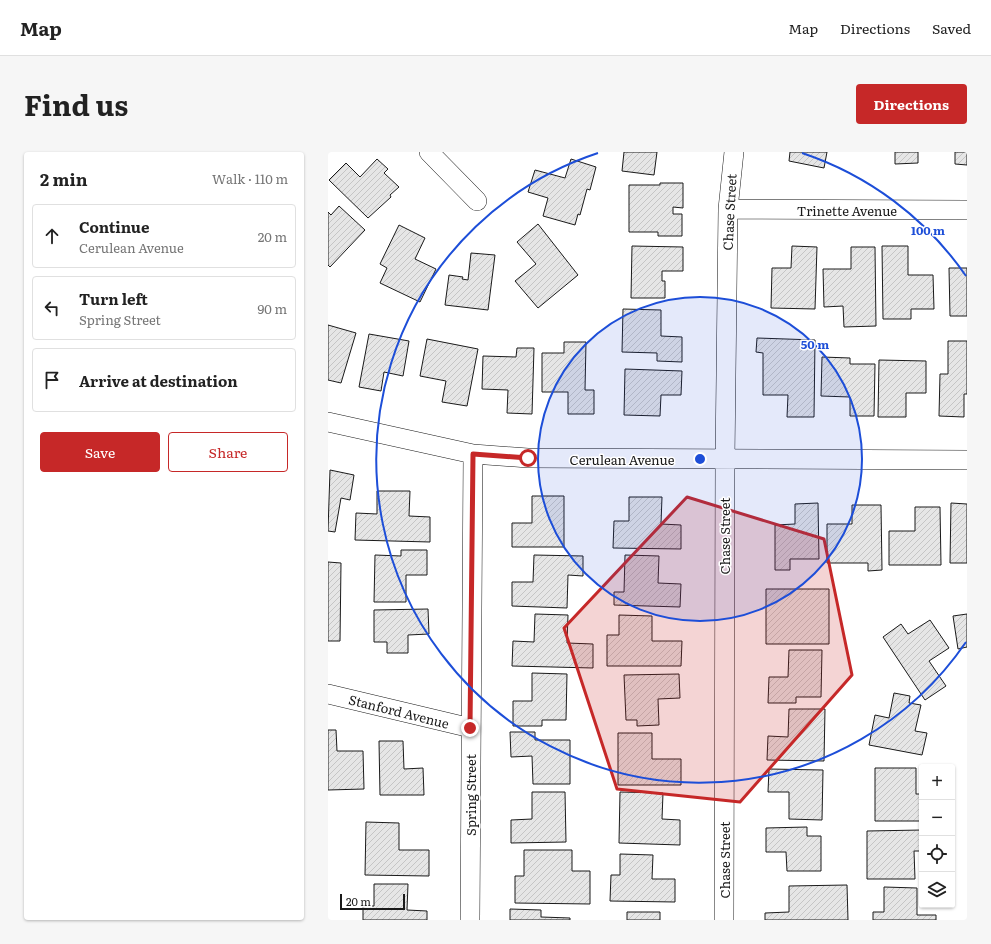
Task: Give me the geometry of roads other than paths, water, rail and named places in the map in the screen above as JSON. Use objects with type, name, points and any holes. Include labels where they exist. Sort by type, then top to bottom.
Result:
[{"type":"street","points":[[430,152],[477,201]]},
{"type":"street","name":"Chase Street","points":[[724,920],[724,459],[728,209],[734,152]]},
{"type":"street","name":"Trinette Avenue","points":[[728,209],[967,210]]},
{"type":"street","name":"Cerulean Avenue","points":[[328,422],[473,454],[528,458],[967,460]]},
{"type":"street","name":"Spring Street","points":[[470,920],[470,728],[473,454]]},
{"type":"street","name":"Stanford Avenue","points":[[328,694],[470,728]]}]
